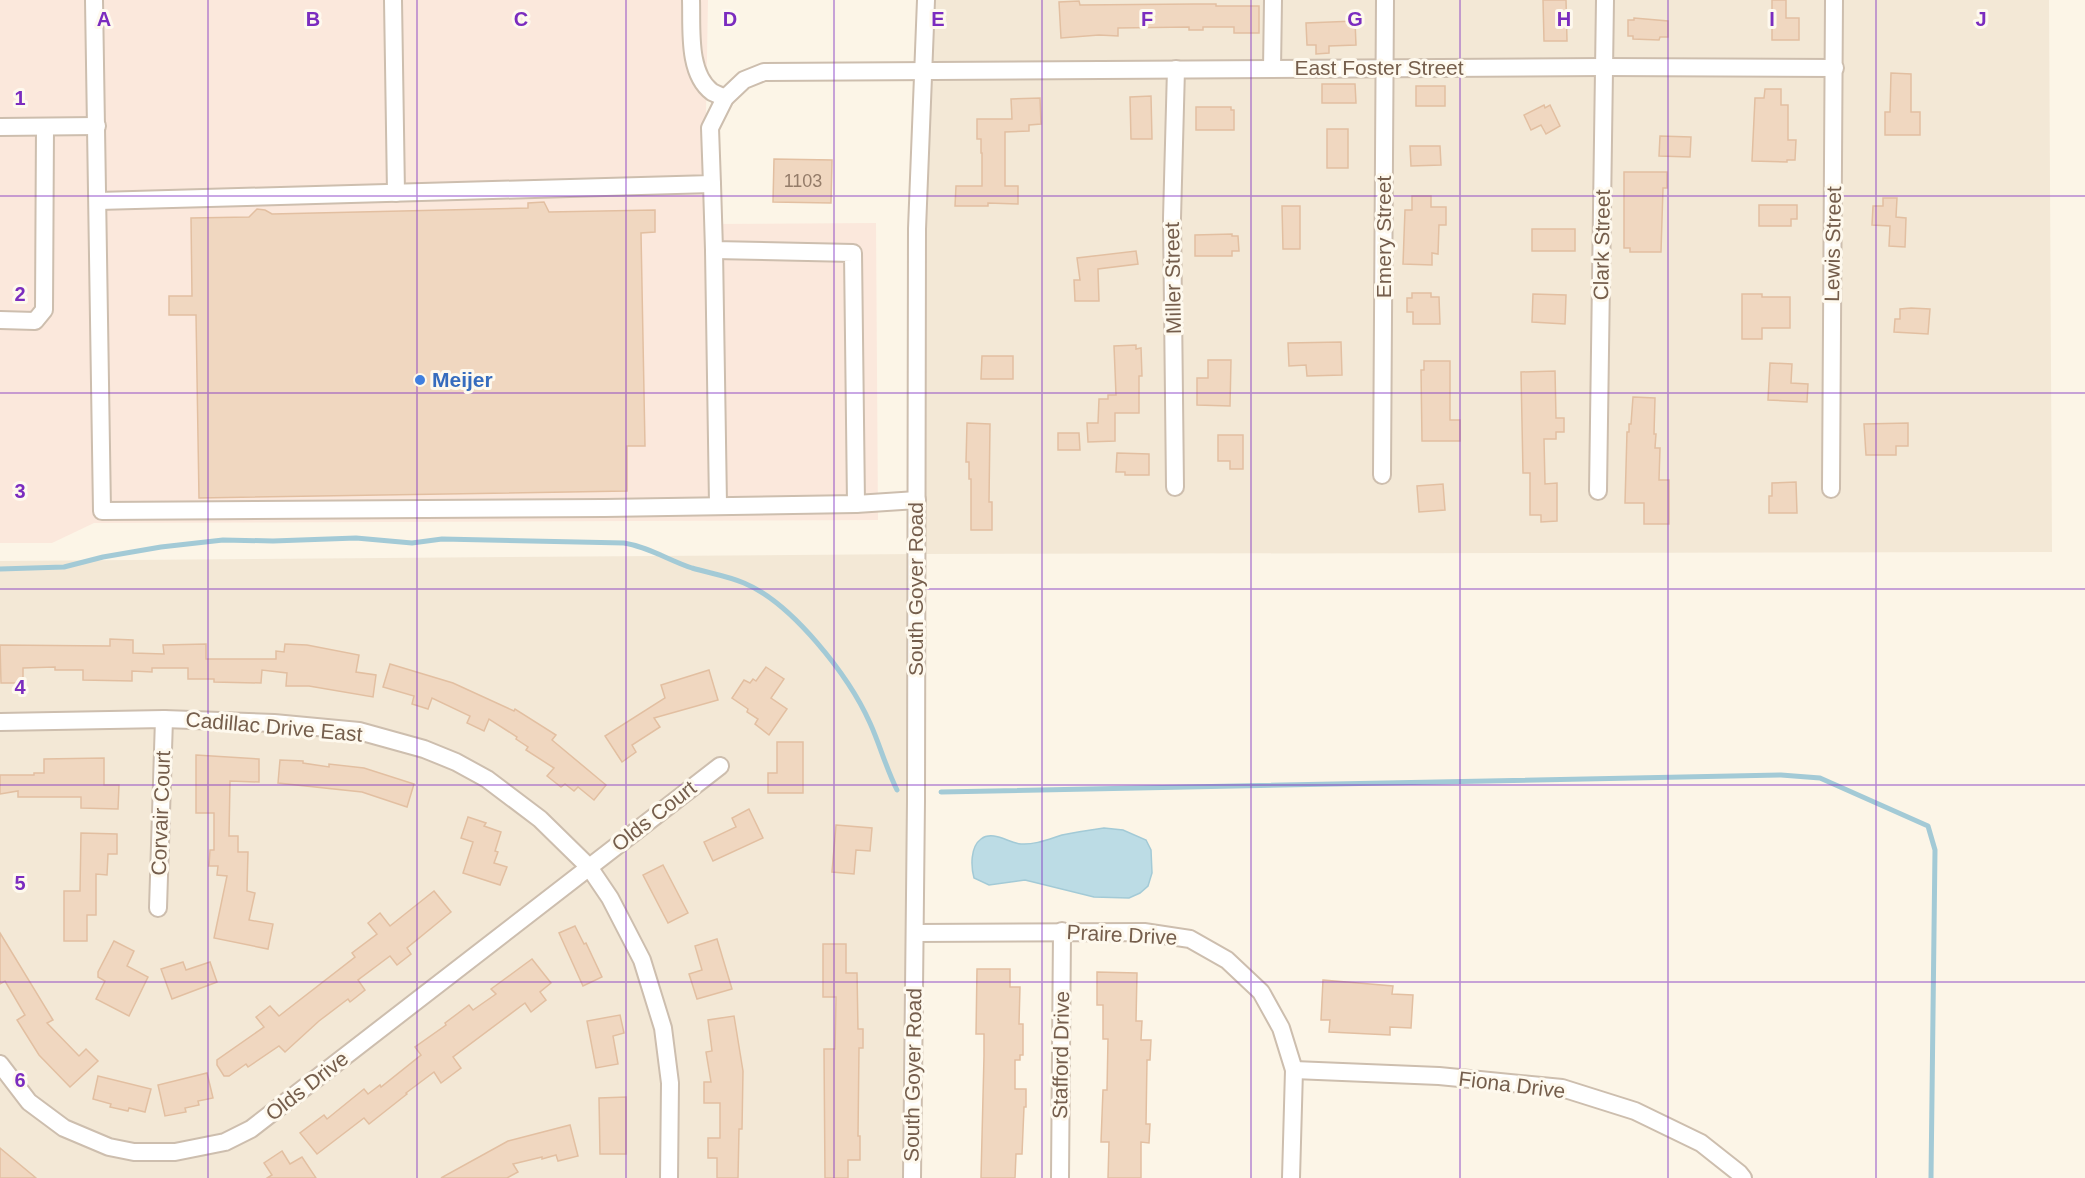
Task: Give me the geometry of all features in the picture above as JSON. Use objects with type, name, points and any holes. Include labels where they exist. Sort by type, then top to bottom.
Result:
[{"type":"street","points":[[94,0],[102,511],[592,508],[718,504],[856,504],[916,500]]},
{"type":"street","points":[[393,0],[396,193]]},
{"type":"street","points":[[691,0],[693,57],[696,70],[711,91],[725,98],[710,128],[718,504]]},
{"type":"street","name":"South Goyer Road","points":[[912,1178],[917,229],[926,0]]},
{"type":"street","points":[[1272,69],[1273,0]]},
{"type":"street","name":"Emery Street","points":[[1382,475],[1385,0]]},
{"type":"street","name":"Clark Street","points":[[1598,491],[1605,0]]},
{"type":"street","name":"Lewis Street","points":[[1831,489],[1834,0]]},
{"type":"street","name":"East Foster Street","points":[[725,98],[744,80],[764,72],[1604,67],[1835,68]]},
{"type":"street","name":"Miller Street","points":[[1175,487],[1172,218],[1176,69]]},
{"type":"street","points":[[0,127],[97,126]]},
{"type":"street","points":[[0,320],[35,321],[44,310],[45,127]]},
{"type":"street","points":[[98,201],[712,184]]},
{"type":"street","points":[[714,250],[853,253],[856,504]]},
{"type":"street","name":"Cadillac Drive East","points":[[0,722],[164,719],[274,723],[359,732],[424,749],[456,762],[487,779],[540,819],[589,867],[610,898],[642,960],[663,1028],[670,1083],[669,1178]]},
{"type":"street","name":"Corvair Court","points":[[158,908],[164,719]]},
{"type":"street","name":"Olds Court","points":[[589,867],[720,766]]},
{"type":"street","name":"Olds Drive","points":[[0,1064],[29,1102],[64,1128],[109,1147],[134,1152],[175,1152],[225,1142],[251,1129],[589,867]]},
{"type":"street","name":"Stafford Drive","points":[[1060,1178],[1062,931]]},
{"type":"street","name":"Praire Drive","points":[[915,933],[1144,932],[1190,939],[1227,960],[1261,992],[1281,1028],[1294,1070],[1291,1178]]},
{"type":"street","name":"Fiona Drive","points":[[1294,1070],[1438,1076],[1562,1088],[1635,1111],[1701,1143],[1743,1178]]},
{"type":"shaded area","points":[[0,0],[708,0],[704,224],[876,223],[878,520],[94,523],[52,543],[0,543]]},
{"type":"shaded area","points":[[925,0],[2049,0],[2052,552],[917,554],[912,1178],[0,1178],[0,561],[916,554]]},
{"type":"water","points":[[1104,828],[1123,830],[1146,840],[1151,850],[1152,873],[1148,886],[1129,898],[1094,897],[1025,880],[989,885],[974,878],[973,852],[977,843],[986,837],[996,836],[1026,844]]},
{"type":"building","points":[[1543,0],[1566,0],[1567,41],[1544,41]]},
{"type":"building","points":[[1772,0],[1786,0],[1786,18],[1799,18],[1799,40],[1772,40]]},
{"type":"building","points":[[1079,1],[1080,5],[1259,6],[1259,33],[1234,33],[1234,27],[1203,27],[1203,30],[1189,30],[1189,27],[1118,28],[1118,36],[1061,38],[1059,2]]},
{"type":"building","points":[[1634,18],[1668,21],[1668,37],[1660,37],[1659,40],[1633,39],[1633,36],[1628,36],[1628,20],[1634,20]]},
{"type":"building","points":[[1355,21],[1356,45],[1329,46],[1329,53],[1316,54],[1316,45],[1307,45],[1306,23]]},
{"type":"building","points":[[1891,73],[1911,74],[1911,112],[1920,112],[1920,135],[1885,135],[1885,112],[1890,112]]},
{"type":"building","points":[[1322,84],[1355,84],[1356,103],[1322,103]]},
{"type":"building","points":[[1416,86],[1445,86],[1445,106],[1416,106]]},
{"type":"building","points":[[1765,89],[1781,89],[1781,105],[1788,105],[1788,140],[1796,140],[1795,160],[1787,160],[1787,162],[1752,161],[1755,98],[1764,98]]},
{"type":"building","points":[[1151,96],[1152,139],[1131,139],[1130,97]]},
{"type":"building","points":[[1040,98],[1041,124],[1029,125],[1029,131],[1005,132],[1005,186],[1018,186],[1018,204],[988,203],[988,206],[955,206],[956,186],[982,186],[981,139],[977,139],[977,119],[1012,119],[1011,99]]},
{"type":"building","points":[[1544,105],[1545,108],[1550,105],[1560,126],[1546,134],[1541,125],[1531,130],[1524,115]]},
{"type":"building","points":[[1196,107],[1231,107],[1231,110],[1234,110],[1234,130],[1196,130]]},
{"type":"building","points":[[1327,129],[1348,129],[1348,168],[1327,168]]},
{"type":"building","points":[[1660,136],[1691,137],[1690,157],[1659,156]]},
{"type":"building","points":[[1410,146],[1440,146],[1441,165],[1411,166]]},
{"type":"building","points":[[774,159],[832,160],[831,203],[773,202]]},
{"type":"building","points":[[1624,172],[1667,172],[1667,188],[1663,188],[1661,252],[1630,252],[1630,248],[1624,248]]},
{"type":"building","points":[[1412,196],[1431,196],[1431,207],[1446,207],[1446,225],[1439,225],[1438,254],[1432,253],[1432,265],[1403,264],[1405,210],[1412,210]]},
{"type":"building","points":[[1883,198],[1897,198],[1896,217],[1906,218],[1905,247],[1889,246],[1890,226],[1872,225],[1873,206],[1883,206]]},
{"type":"building","name":"Meijer","points":[[544,202],[549,212],[655,210],[655,232],[641,233],[645,446],[627,446],[627,491],[199,498],[196,315],[169,315],[169,296],[192,296],[191,218],[249,217],[257,209],[272,214],[528,208],[528,203]]},
{"type":"building","points":[[1759,205],[1797,205],[1797,219],[1791,219],[1791,226],[1759,226]]},
{"type":"building","points":[[1282,206],[1300,206],[1300,249],[1283,249]]},
{"type":"building","points":[[1532,229],[1575,229],[1575,251],[1532,251]]},
{"type":"building","points":[[1232,234],[1232,236],[1238,236],[1239,251],[1232,251],[1232,256],[1195,256],[1195,235]]},
{"type":"building","points":[[1136,251],[1138,264],[1098,269],[1099,301],[1075,301],[1074,280],[1080,280],[1077,258]]},
{"type":"building","points":[[1412,293],[1431,293],[1431,297],[1439,297],[1440,324],[1413,324],[1413,312],[1407,312],[1407,298],[1412,298]]},
{"type":"building","points":[[1533,294],[1566,295],[1565,324],[1532,322]]},
{"type":"building","points":[[1742,294],[1790,297],[1790,328],[1762,328],[1762,339],[1742,339]]},
{"type":"building","points":[[1900,309],[1930,309],[1928,334],[1894,332],[1895,319],[1900,319]]},
{"type":"building","points":[[1341,342],[1342,375],[1307,376],[1306,365],[1289,366],[1288,343]]},
{"type":"building","points":[[1136,345],[1136,349],[1141,348],[1142,376],[1139,376],[1139,413],[1115,413],[1115,441],[1088,442],[1087,423],[1098,423],[1099,399],[1108,399],[1108,395],[1116,395],[1114,346]]},
{"type":"building","points":[[982,356],[1013,356],[1013,379],[981,379]]},
{"type":"building","points":[[1208,360],[1231,360],[1230,406],[1197,405],[1197,378],[1208,378]]},
{"type":"building","points":[[1424,361],[1450,361],[1450,420],[1460,420],[1460,441],[1422,441],[1421,370],[1424,370]]},
{"type":"building","points":[[1770,363],[1792,364],[1791,383],[1808,384],[1807,402],[1768,400]]},
{"type":"building","points":[[1555,371],[1556,418],[1564,418],[1564,432],[1556,432],[1556,439],[1544,439],[1545,484],[1557,483],[1557,521],[1541,522],[1541,515],[1530,515],[1530,473],[1523,473],[1521,372]]},
{"type":"building","points":[[1633,397],[1655,398],[1655,448],[1660,448],[1659,480],[1669,480],[1669,524],[1644,524],[1644,503],[1625,503],[1627,432],[1631,424]]},
{"type":"building","points":[[967,423],[990,424],[989,502],[992,502],[992,530],[971,530],[971,479],[969,479],[969,462],[966,462]]},
{"type":"building","points":[[1908,423],[1908,446],[1896,446],[1896,455],[1866,455],[1864,424]]},
{"type":"building","points":[[1058,433],[1079,433],[1080,450],[1058,450]]},
{"type":"building","points":[[1218,435],[1243,435],[1243,469],[1230,469],[1230,461],[1218,461]]},
{"type":"building","points":[[1117,453],[1149,454],[1149,475],[1125,475],[1125,472],[1116,472]]},
{"type":"building","points":[[1796,482],[1797,513],[1769,513],[1772,483]]},
{"type":"building","points":[[1443,484],[1445,510],[1419,512],[1417,486]]},
{"type":"building","points":[[110,639],[133,640],[133,653],[164,654],[163,645],[206,644],[206,659],[276,659],[276,651],[284,652],[285,644],[307,645],[359,655],[356,672],[376,675],[373,697],[309,686],[286,686],[287,673],[262,670],[261,683],[188,679],[188,668],[152,668],[152,672],[132,671],[132,681],[83,680],[83,670],[55,670],[55,667],[23,668],[23,683],[1,683],[0,645],[110,646]]},
{"type":"building","points":[[390,664],[453,683],[514,711],[515,709],[556,735],[552,740],[606,785],[594,800],[578,787],[574,791],[565,784],[561,787],[547,776],[554,768],[526,750],[528,747],[516,739],[517,737],[489,719],[484,731],[467,723],[470,716],[432,698],[428,709],[412,704],[414,696],[383,687]]},
{"type":"building","points":[[766,667],[784,679],[771,698],[787,709],[769,735],[755,724],[758,719],[747,712],[748,709],[732,698],[744,680],[750,683],[753,679],[756,681]]},
{"type":"building","points":[[709,670],[718,700],[654,718],[660,727],[632,745],[636,752],[622,762],[605,736],[665,698],[661,685]]},
{"type":"building","points":[[777,742],[803,742],[803,793],[768,793],[768,773],[777,773]]},
{"type":"building","points":[[196,755],[259,759],[259,782],[230,781],[229,836],[238,836],[238,852],[248,852],[247,891],[255,893],[249,920],[273,924],[268,949],[214,938],[227,876],[217,875],[218,866],[209,866],[210,850],[214,850],[214,813],[196,813]]},
{"type":"building","points":[[104,758],[104,785],[119,785],[118,809],[81,808],[81,797],[18,797],[18,791],[0,794],[0,775],[44,773],[44,759]]},
{"type":"building","points":[[280,760],[303,761],[303,763],[329,767],[329,764],[364,768],[414,784],[407,807],[362,792],[278,783]]},
{"type":"building","points":[[749,809],[763,838],[713,861],[704,842],[736,827],[732,818]]},
{"type":"building","points":[[468,817],[486,823],[484,826],[501,832],[494,863],[507,867],[500,885],[463,873],[473,842],[461,838]]},
{"type":"building","points":[[836,825],[872,828],[870,851],[856,850],[854,874],[832,872]]},
{"type":"building","points":[[81,833],[117,834],[117,854],[108,854],[107,875],[96,874],[96,915],[87,915],[87,941],[64,941],[64,891],[80,891]]},
{"type":"building","points":[[663,865],[688,913],[668,923],[643,875]]},
{"type":"building","points":[[434,891],[451,912],[407,948],[411,954],[397,965],[390,956],[358,980],[365,990],[350,1002],[348,999],[319,1021],[285,1052],[279,1046],[248,1067],[246,1064],[229,1076],[224,1076],[217,1065],[217,1060],[264,1027],[256,1017],[270,1006],[279,1016],[355,957],[352,953],[377,934],[368,923],[380,913],[390,926]]},
{"type":"building","points":[[575,926],[602,977],[583,986],[559,933]]},
{"type":"building","points":[[0,933],[53,1020],[47,1023],[79,1056],[86,1049],[98,1061],[70,1087],[39,1055],[17,1020],[25,1015],[5,981],[0,984]]},
{"type":"building","points":[[717,939],[732,989],[697,999],[689,974],[702,970],[695,946]]},
{"type":"building","points":[[114,941],[134,951],[127,966],[148,977],[129,1016],[96,999],[105,981],[98,977],[98,972]]},
{"type":"building","points":[[823,944],[846,944],[846,973],[857,973],[858,1029],[863,1029],[863,1048],[859,1048],[860,1160],[848,1160],[848,1178],[825,1178],[824,1049],[835,1049],[836,997],[823,997]]},
{"type":"building","points":[[532,959],[551,983],[540,992],[546,1000],[531,1012],[525,1003],[453,1057],[461,1068],[441,1083],[434,1072],[369,1124],[364,1118],[317,1154],[300,1133],[324,1115],[327,1119],[364,1089],[368,1094],[380,1085],[381,1087],[421,1055],[415,1047],[469,1005],[473,1010],[496,994],[491,989]]},
{"type":"building","points":[[183,962],[186,970],[210,962],[217,982],[172,999],[161,969]]},
{"type":"building","points":[[977,969],[1010,969],[1010,987],[1020,987],[1019,1024],[1023,1024],[1023,1055],[1020,1055],[1020,1060],[1015,1060],[1015,1089],[1026,1089],[1026,1107],[1024,1107],[1022,1154],[1016,1154],[1015,1178],[981,1178],[984,1034],[976,1034]]},
{"type":"building","points":[[1097,972],[1137,973],[1136,1021],[1142,1021],[1141,1040],[1151,1040],[1150,1060],[1147,1060],[1146,1124],[1150,1124],[1149,1143],[1141,1142],[1141,1178],[1108,1178],[1109,1142],[1101,1142],[1103,1090],[1107,1090],[1108,1039],[1103,1039],[1103,1005],[1097,1005]]},
{"type":"building","points":[[1323,980],[1393,986],[1392,994],[1413,995],[1411,1028],[1390,1027],[1390,1035],[1329,1032],[1330,1020],[1321,1020]]},
{"type":"building","points":[[620,1015],[624,1033],[613,1036],[618,1064],[596,1068],[587,1021]]},
{"type":"building","points":[[734,1016],[743,1071],[738,1178],[717,1178],[717,1158],[708,1158],[708,1138],[720,1138],[720,1103],[704,1103],[704,1082],[711,1082],[706,1052],[712,1051],[708,1020]]},
{"type":"building","points":[[207,1073],[213,1098],[198,1101],[199,1105],[185,1108],[186,1112],[165,1116],[158,1085]]},
{"type":"building","points":[[98,1076],[151,1089],[145,1112],[110,1107],[111,1104],[93,1099]]},
{"type":"building","points":[[626,1097],[626,1154],[600,1154],[599,1098]]},
{"type":"building","points":[[570,1125],[578,1156],[558,1161],[556,1155],[513,1164],[518,1172],[507,1178],[441,1178],[508,1141]]},
{"type":"building","points":[[0,1148],[36,1178],[0,1178]]},
{"type":"building","points":[[282,1151],[290,1164],[302,1157],[316,1178],[267,1178],[272,1175],[264,1163]]},
{"type":"waterway","points":[[0,569],[64,567],[103,557],[161,547],[223,540],[356,538],[412,543],[442,539],[633,545],[692,568],[744,583],[781,607],[834,663],[861,704],[897,790]]},
{"type":"waterway","points":[[941,792],[1781,775],[1820,778],[1928,826],[1935,850],[1931,1178]]},
{"type":"place","name":"Meijer","points":[[420,380]]}]
